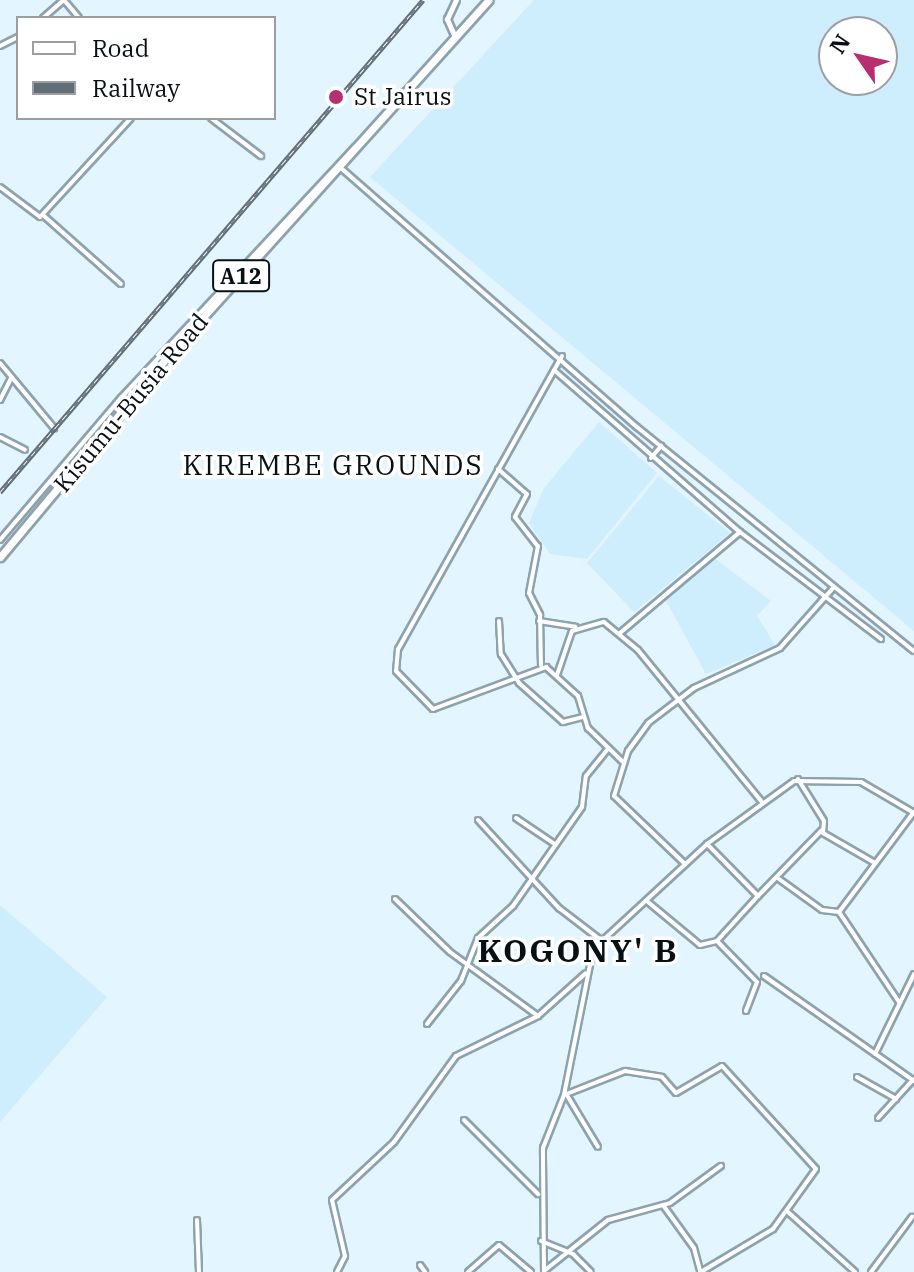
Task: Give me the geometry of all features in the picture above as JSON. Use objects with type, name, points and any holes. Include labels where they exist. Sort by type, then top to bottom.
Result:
[{"type":"highway","name":"Kisumu-Busia Road","points":[[0,557],[168,356],[361,146],[488,0]]},
{"type":"street","points":[[45,16],[64,0],[77,16]]},
{"type":"street","points":[[455,38],[447,19],[456,0]]},
{"type":"street","points":[[0,187],[33,218],[43,215],[61,187],[129,120]]},
{"type":"street","points":[[214,120],[261,156]]},
{"type":"street","points":[[0,540],[341,156],[361,146]]},
{"type":"street","points":[[341,168],[562,356],[661,446],[914,651]]},
{"type":"street","points":[[43,215],[121,284]]},
{"type":"street","points":[[541,665],[519,683],[433,709],[405,685],[396,666],[398,649],[562,356]]},
{"type":"street","points":[[0,363],[54,428]]},
{"type":"street","points":[[554,370],[651,458],[740,532],[881,639]]},
{"type":"street","points":[[0,400],[11,378]]},
{"type":"street","points":[[0,437],[25,450]]},
{"type":"street","points":[[651,458],[661,446]]},
{"type":"street","points":[[498,469],[527,494],[515,517],[538,546],[529,593],[539,621],[541,665]]},
{"type":"street","points":[[620,633],[740,532]]},
{"type":"street","points":[[685,864],[615,798],[624,763],[648,723],[681,699],[775,651],[834,587]]},
{"type":"street","points":[[539,621],[577,627],[597,619],[620,633],[681,699],[762,802]]},
{"type":"street","points":[[499,621],[501,654],[519,683],[563,722],[583,717]]},
{"type":"street","points":[[557,675],[577,627]]},
{"type":"street","points":[[541,665],[557,675],[579,698],[583,717],[624,763]]},
{"type":"street","points":[[427,1024],[469,965],[478,938],[532,876],[582,807],[586,776],[609,748]]},
{"type":"street","points":[[798,779],[823,829],[876,864]]},
{"type":"street","points":[[721,1166],[663,1205],[608,1220],[573,1254],[544,1271],[540,1196],[543,1148],[566,1096],[589,971],[602,941],[648,902],[707,844],[798,779],[861,782],[914,813],[839,912]]},
{"type":"street","points":[[516,818],[553,843]]},
{"type":"street","points":[[478,820],[602,941]]},
{"type":"street","points":[[648,902],[700,945],[717,941],[758,896],[779,879],[823,829]]},
{"type":"street","points":[[707,844],[758,896]]},
{"type":"street","points":[[779,879],[822,910],[839,912],[899,1002]]},
{"type":"street","points":[[395,899],[469,965],[538,1016]]},
{"type":"street","points":[[717,941],[757,982],[746,1011]]},
{"type":"street","points":[[337,1272],[345,1256],[332,1200],[394,1142],[456,1056],[538,1016],[589,971]]},
{"type":"street","points":[[875,1054],[914,974]]},
{"type":"street","points":[[764,976],[914,1081],[878,1118]]},
{"type":"street","points":[[566,1096],[625,1071],[662,1077],[676,1093],[722,1066],[817,1171],[788,1212],[766,1234],[700,1272],[694,1248],[663,1205]]},
{"type":"street","points":[[857,1077],[896,1099]]},
{"type":"street","points":[[566,1096],[598,1147]]},
{"type":"street","points":[[464,1120],[540,1196]]},
{"type":"street","points":[[788,1212],[855,1272]]},
{"type":"street","points":[[871,1272],[912,1217]]},
{"type":"street","points":[[197,1220],[199,1272]]},
{"type":"street","points":[[541,1241],[573,1254],[591,1272]]},
{"type":"street","points":[[468,1272],[499,1245],[531,1272]]},
{"type":"street","points":[[420,1265],[425,1272]]},
{"type":"shaded area","points":[[534,0],[914,0],[914,631],[370,177]]},
{"type":"shaded area","points":[[599,422],[657,473],[587,559],[550,554],[529,523],[544,488]]},
{"type":"shaded area","points":[[659,476],[730,533],[634,612],[587,563]]},
{"type":"shaded area","points":[[714,558],[771,601],[757,616],[775,645],[706,674],[665,599]]},
{"type":"shaded area","points":[[0,905],[107,997],[0,1122]]},
{"type":"railway","points":[[0,492],[423,0]]},
{"type":"place","name":"St Jairus","points":[[336,97]]},
{"type":"district","name":"KIREMBE GROUNDS","points":[[333,465]]},
{"type":"district","name":"KOGONY' B","points":[[578,950]]}]
